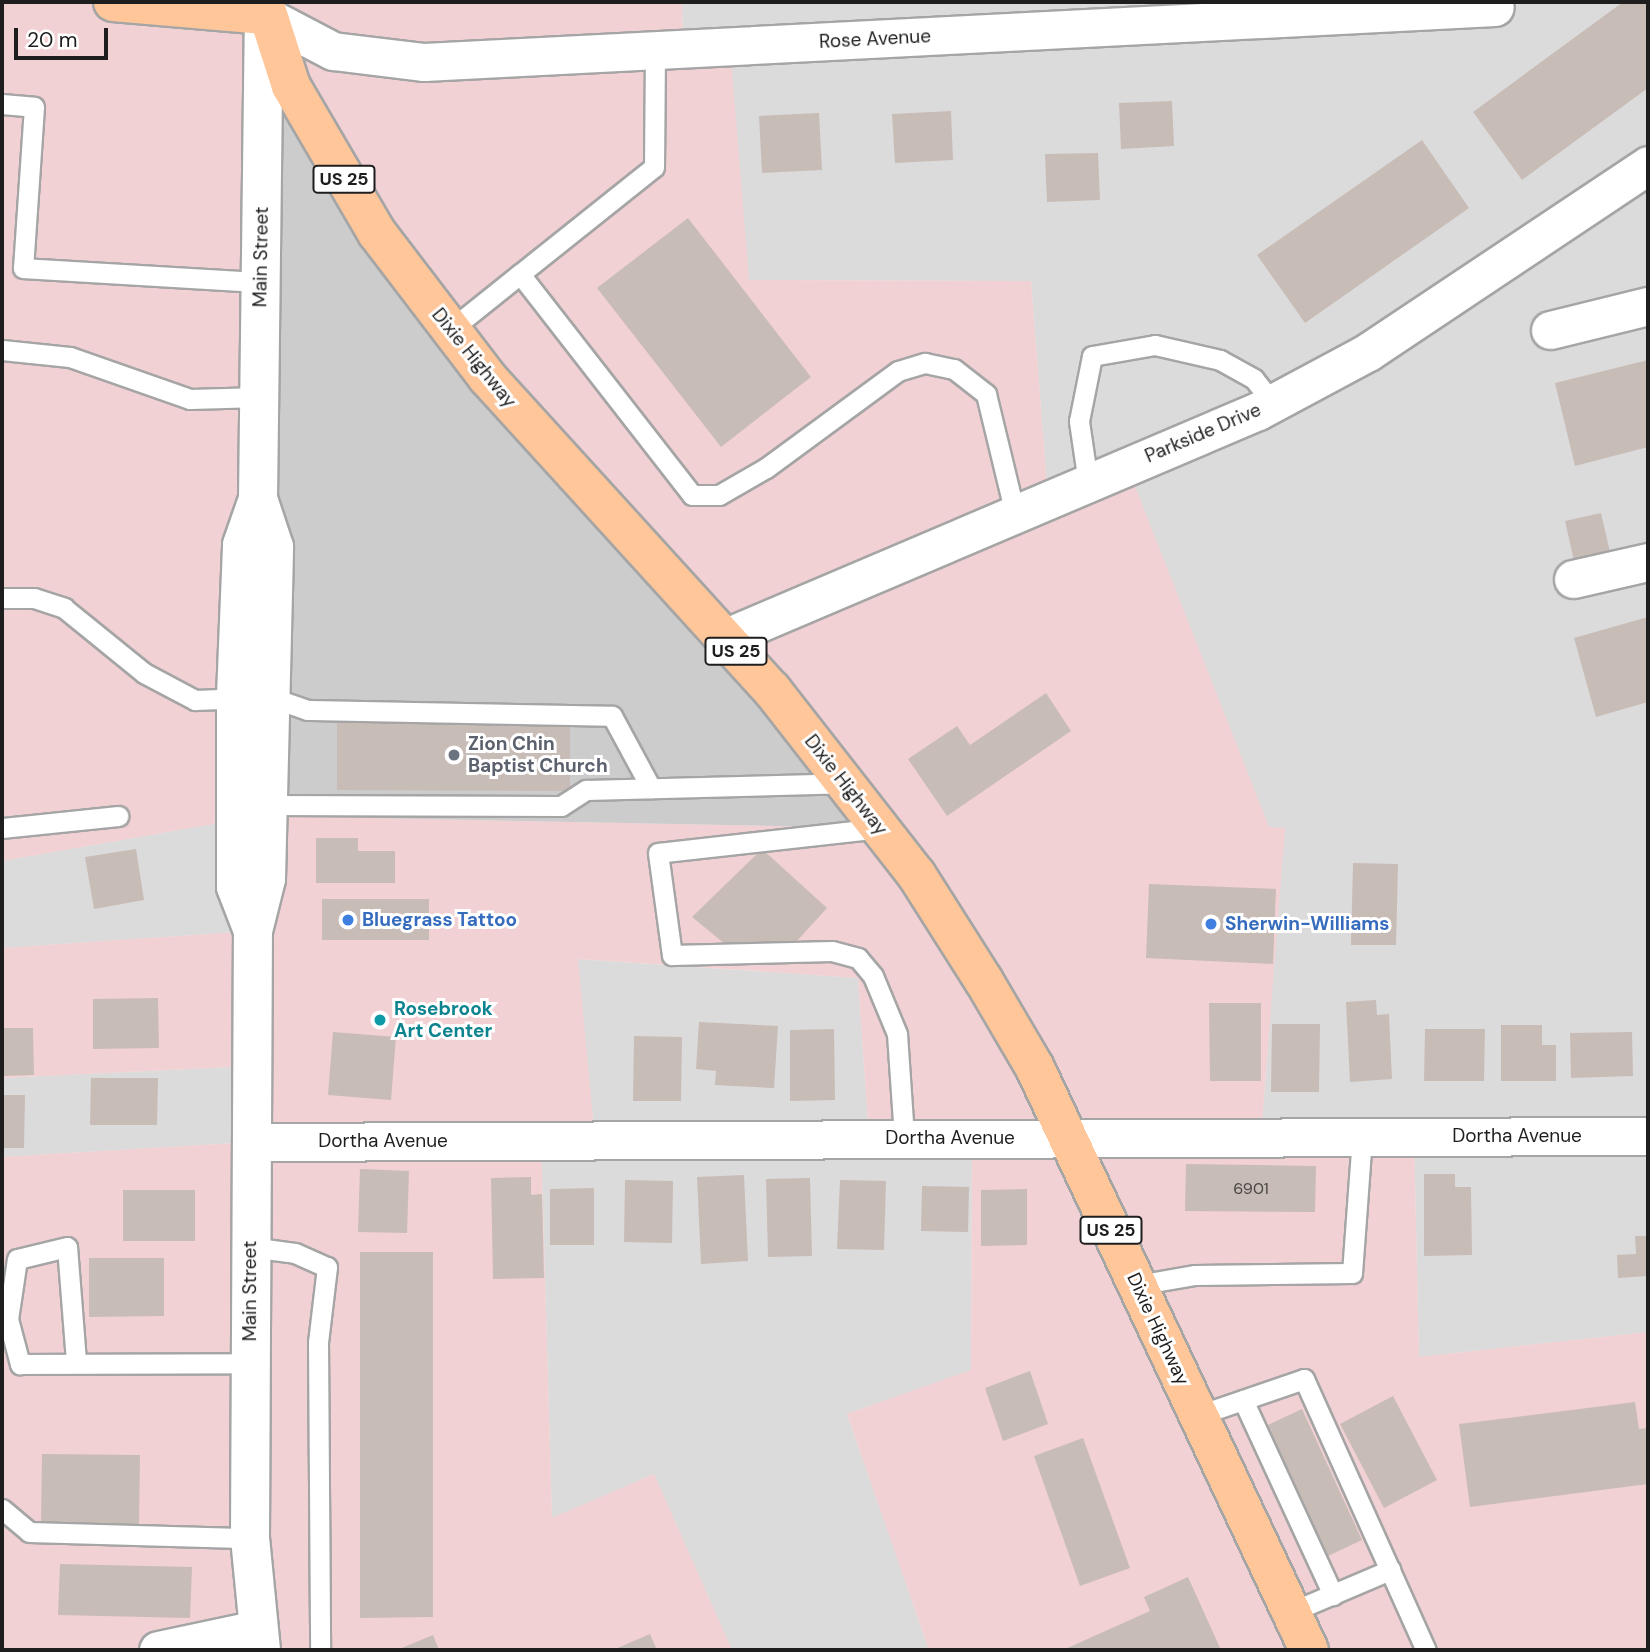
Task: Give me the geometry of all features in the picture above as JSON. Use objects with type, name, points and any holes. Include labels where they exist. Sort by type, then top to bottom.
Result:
[{"type":"main road","points":[[114,2],[264,8]]},
{"type":"main road","name":"Dixie Highway","points":[[264,8],[291,86],[377,233],[450,330],[724,638],[845,783],[880,828],[984,981],[1068,1137],[1309,1650]]},
{"type":"street","name":"Rose Avenue","points":[[264,8],[333,51],[368,58],[424,62],[1495,8]]},
{"type":"street","name":"Main Street","points":[[259,1640],[250,1538],[251,1142],[254,932],[266,878],[268,805],[253,696],[242,545],[258,499],[264,8]]},
{"type":"street","name":"Parkside Drive","points":[[724,638],[1273,403],[1368,352],[1648,164]]},
{"type":"street","points":[[1549,330],[1648,306]]},
{"type":"street","points":[[1573,579],[1648,562]]},
{"type":"street","name":"Main Street","points":[[253,696],[236,887],[254,932]]},
{"type":"street","name":"Dortha Avenue","points":[[251,1142],[1648,1136]]},
{"type":"street","points":[[158,1650],[259,1640]]},
{"type":"lane","points":[[450,330],[654,167],[655,50]]},
{"type":"lane","points":[[2,104],[33,107],[23,268],[261,282]]},
{"type":"lane","points":[[520,274],[692,495],[719,495],[898,371],[925,363],[954,369],[986,394],[1015,514]]},
{"type":"lane","points":[[1088,483],[1079,421],[1092,356],[1155,345],[1220,360],[1254,379],[1273,403]]},
{"type":"lane","points":[[2,350],[70,358],[190,399],[260,397]]},
{"type":"lane","points":[[2,598],[34,598],[64,608],[172,692],[195,699],[253,696],[307,710],[612,716],[651,788]]},
{"type":"lane","points":[[268,805],[561,806],[586,789],[845,783]]},
{"type":"lane","points":[[2,828],[117,816]]},
{"type":"lane","points":[[880,828],[658,853],[672,955],[832,951],[858,958],[873,976],[897,1034],[904,1138]]},
{"type":"lane","points":[[1137,1284],[1195,1275],[1352,1273],[1362,1137]]},
{"type":"lane","points":[[76,1361],[67,1247],[17,1259],[8,1319],[20,1364],[76,1361],[250,1363]]},
{"type":"lane","points":[[250,1247],[295,1253],[327,1267],[318,1342],[320,1650]]},
{"type":"lane","points":[[1199,1415],[1304,1379],[1325,1443],[1350,1497],[1390,1570],[1426,1650]]},
{"type":"lane","points":[[1243,1400],[1279,1465],[1303,1516],[1333,1595]]},
{"type":"lane","points":[[2,1509],[30,1532],[250,1538]]},
{"type":"lane","points":[[1291,1612],[1390,1570]]},
{"type":"shaded area","points":[[2,2],[682,2],[683,48],[730,46],[749,280],[1031,281],[1048,499],[1127,466],[1269,827],[1285,828],[1261,1136],[1414,1136],[1419,1357],[1648,1332],[1648,1650],[929,1650],[847,1414],[971,1370],[972,1138],[869,1138],[858,978],[578,959],[595,1140],[541,1141],[552,1518],[654,1474],[732,1650],[2,1650],[2,1157],[251,1142],[251,1066],[2,1078],[2,948],[253,931],[268,816],[879,828],[772,690],[236,820],[2,861]]},
{"type":"shaded area","points":[[682,2],[1648,2],[1648,1332],[1419,1357],[1414,1137],[1261,1137],[1284,828],[1269,828],[1048,500],[1031,281],[748,280],[730,47],[683,48]]},
{"type":"shaded area","points":[[263,89],[325,149],[880,828],[268,816]]},
{"type":"shaded area","points":[[236,820],[253,931],[2,948],[2,861]]},
{"type":"shaded area","points":[[577,959],[858,978],[869,1138],[972,1138],[971,1370],[847,1414],[929,1650],[732,1650],[654,1474],[552,1518],[541,1140],[595,1139]]},
{"type":"shaded area","points":[[252,1066],[251,1142],[2,1157],[2,1078]]},
{"type":"building","points":[[1623,2],[1648,2],[1648,88],[1522,180],[1473,112]]},
{"type":"building","points":[[1172,101],[1174,146],[1121,149],[1119,103]]},
{"type":"building","points":[[951,111],[953,160],[895,163],[892,114]]},
{"type":"building","points":[[819,113],[822,170],[762,173],[759,116]]},
{"type":"building","points":[[1422,140],[1469,208],[1305,323],[1257,255]]},
{"type":"building","points":[[1098,153],[1100,200],[1047,202],[1045,154]]},
{"type":"building","points":[[688,218],[811,377],[721,447],[597,288]]},
{"type":"building","points":[[1648,360],[1648,447],[1575,466],[1555,383]]},
{"type":"building","points":[[1601,513],[1610,552],[1574,561],[1565,521]]},
{"type":"building","points":[[1648,617],[1648,702],[1596,717],[1574,638]]},
{"type":"building","points":[[1046,693],[1071,731],[947,816],[908,759],[957,726],[970,745]]},
{"type":"building","name":"Zion Chin Baptist Church","points":[[337,718],[570,719],[570,791],[337,790]]},
{"type":"building","points":[[316,838],[358,838],[358,851],[395,851],[395,883],[316,883]]},
{"type":"building","points":[[136,849],[144,900],[94,909],[85,857]]},
{"type":"building","points":[[762,849],[827,908],[796,942],[736,953],[692,917]]},
{"type":"building","points":[[1353,863],[1398,864],[1396,945],[1351,945]]},
{"type":"building","name":"Sherwin-Williams","points":[[1149,884],[1276,889],[1273,964],[1146,958]]},
{"type":"building","points":[[322,899],[429,899],[429,940],[322,940]]},
{"type":"building","points":[[158,998],[159,1048],[93,1049],[93,999]]},
{"type":"building","points":[[1376,1000],[1377,1015],[1389,1014],[1392,1079],[1350,1082],[1346,1002]]},
{"type":"building","points":[[1209,1003],[1261,1003],[1261,1081],[1210,1081]]},
{"type":"building","points":[[699,1022],[778,1026],[774,1088],[715,1085],[716,1071],[696,1069]]},
{"type":"building","points":[[1272,1024],[1320,1024],[1319,1092],[1271,1092]]},
{"type":"building","points":[[1501,1025],[1542,1025],[1542,1045],[1556,1045],[1556,1081],[1501,1081]]},
{"type":"building","points":[[2,1028],[33,1028],[34,1075],[2,1076]]},
{"type":"building","points":[[834,1029],[835,1100],[790,1101],[790,1030]]},
{"type":"building","points":[[1425,1029],[1485,1029],[1484,1081],[1424,1081]]},
{"type":"building","points":[[333,1032],[396,1037],[391,1100],[328,1095]]},
{"type":"building","points":[[1632,1032],[1633,1076],[1571,1078],[1570,1033]]},
{"type":"building","points":[[634,1036],[682,1037],[681,1101],[633,1101]]},
{"type":"building","points":[[91,1078],[158,1078],[157,1125],[90,1125]]},
{"type":"building","points":[[2,1095],[25,1095],[24,1148],[2,1148]]},
{"type":"building","points":[[1186,1164],[1316,1166],[1315,1212],[1185,1211]]},
{"type":"building","points":[[360,1169],[409,1171],[407,1233],[358,1232]]},
{"type":"building","points":[[1424,1174],[1455,1174],[1455,1187],[1471,1187],[1472,1255],[1424,1256]]},
{"type":"building","points":[[744,1175],[748,1261],[701,1264],[697,1177]]},
{"type":"building","points":[[531,1177],[531,1195],[542,1194],[544,1278],[493,1279],[491,1178]]},
{"type":"building","points":[[810,1178],[812,1256],[768,1257],[766,1179]]},
{"type":"building","points":[[625,1180],[673,1181],[672,1243],[624,1242]]},
{"type":"building","points":[[840,1180],[886,1181],[884,1250],[837,1249]]},
{"type":"building","points":[[922,1186],[969,1187],[968,1232],[921,1231]]},
{"type":"building","points":[[594,1188],[594,1245],[550,1245],[550,1189]]},
{"type":"building","points":[[1027,1189],[1027,1245],[981,1246],[981,1190]]},
{"type":"building","points":[[123,1190],[195,1190],[195,1241],[123,1241]]},
{"type":"building","points":[[1635,1236],[1648,1236],[1648,1276],[1618,1278],[1617,1255],[1636,1254]]},
{"type":"building","points":[[360,1252],[433,1252],[433,1617],[360,1618]]},
{"type":"building","points":[[89,1258],[164,1258],[164,1316],[89,1317]]},
{"type":"building","points":[[1030,1371],[1048,1424],[1003,1441],[985,1388]]},
{"type":"building","points":[[1393,1396],[1437,1480],[1384,1508],[1340,1424]]},
{"type":"building","points":[[1635,1402],[1639,1429],[1648,1428],[1648,1484],[1470,1507],[1459,1424]]},
{"type":"building","points":[[1302,1409],[1362,1540],[1328,1556],[1268,1425]]},
{"type":"building","points":[[1083,1438],[1130,1568],[1080,1586],[1034,1456]]},
{"type":"building","points":[[42,1454],[140,1455],[139,1525],[41,1524]]},
{"type":"building","points":[[60,1564],[192,1567],[190,1618],[58,1615]]},
{"type":"building","points":[[1188,1577],[1221,1650],[1063,1650],[1150,1611],[1144,1597]]},
{"type":"building","points":[[650,1634],[657,1650],[613,1650]]},
{"type":"building","points":[[433,1635],[439,1650],[397,1650]]},
{"type":"place","name":"Zion Chin Baptist Church","points":[[454,755]]},
{"type":"place","name":"Bluegrass Tattoo","points":[[348,920]]},
{"type":"place","name":"Sherwin-Williams","points":[[1211,924]]},
{"type":"place","name":"Rosebrook Art Center","points":[[380,1020]]}]
